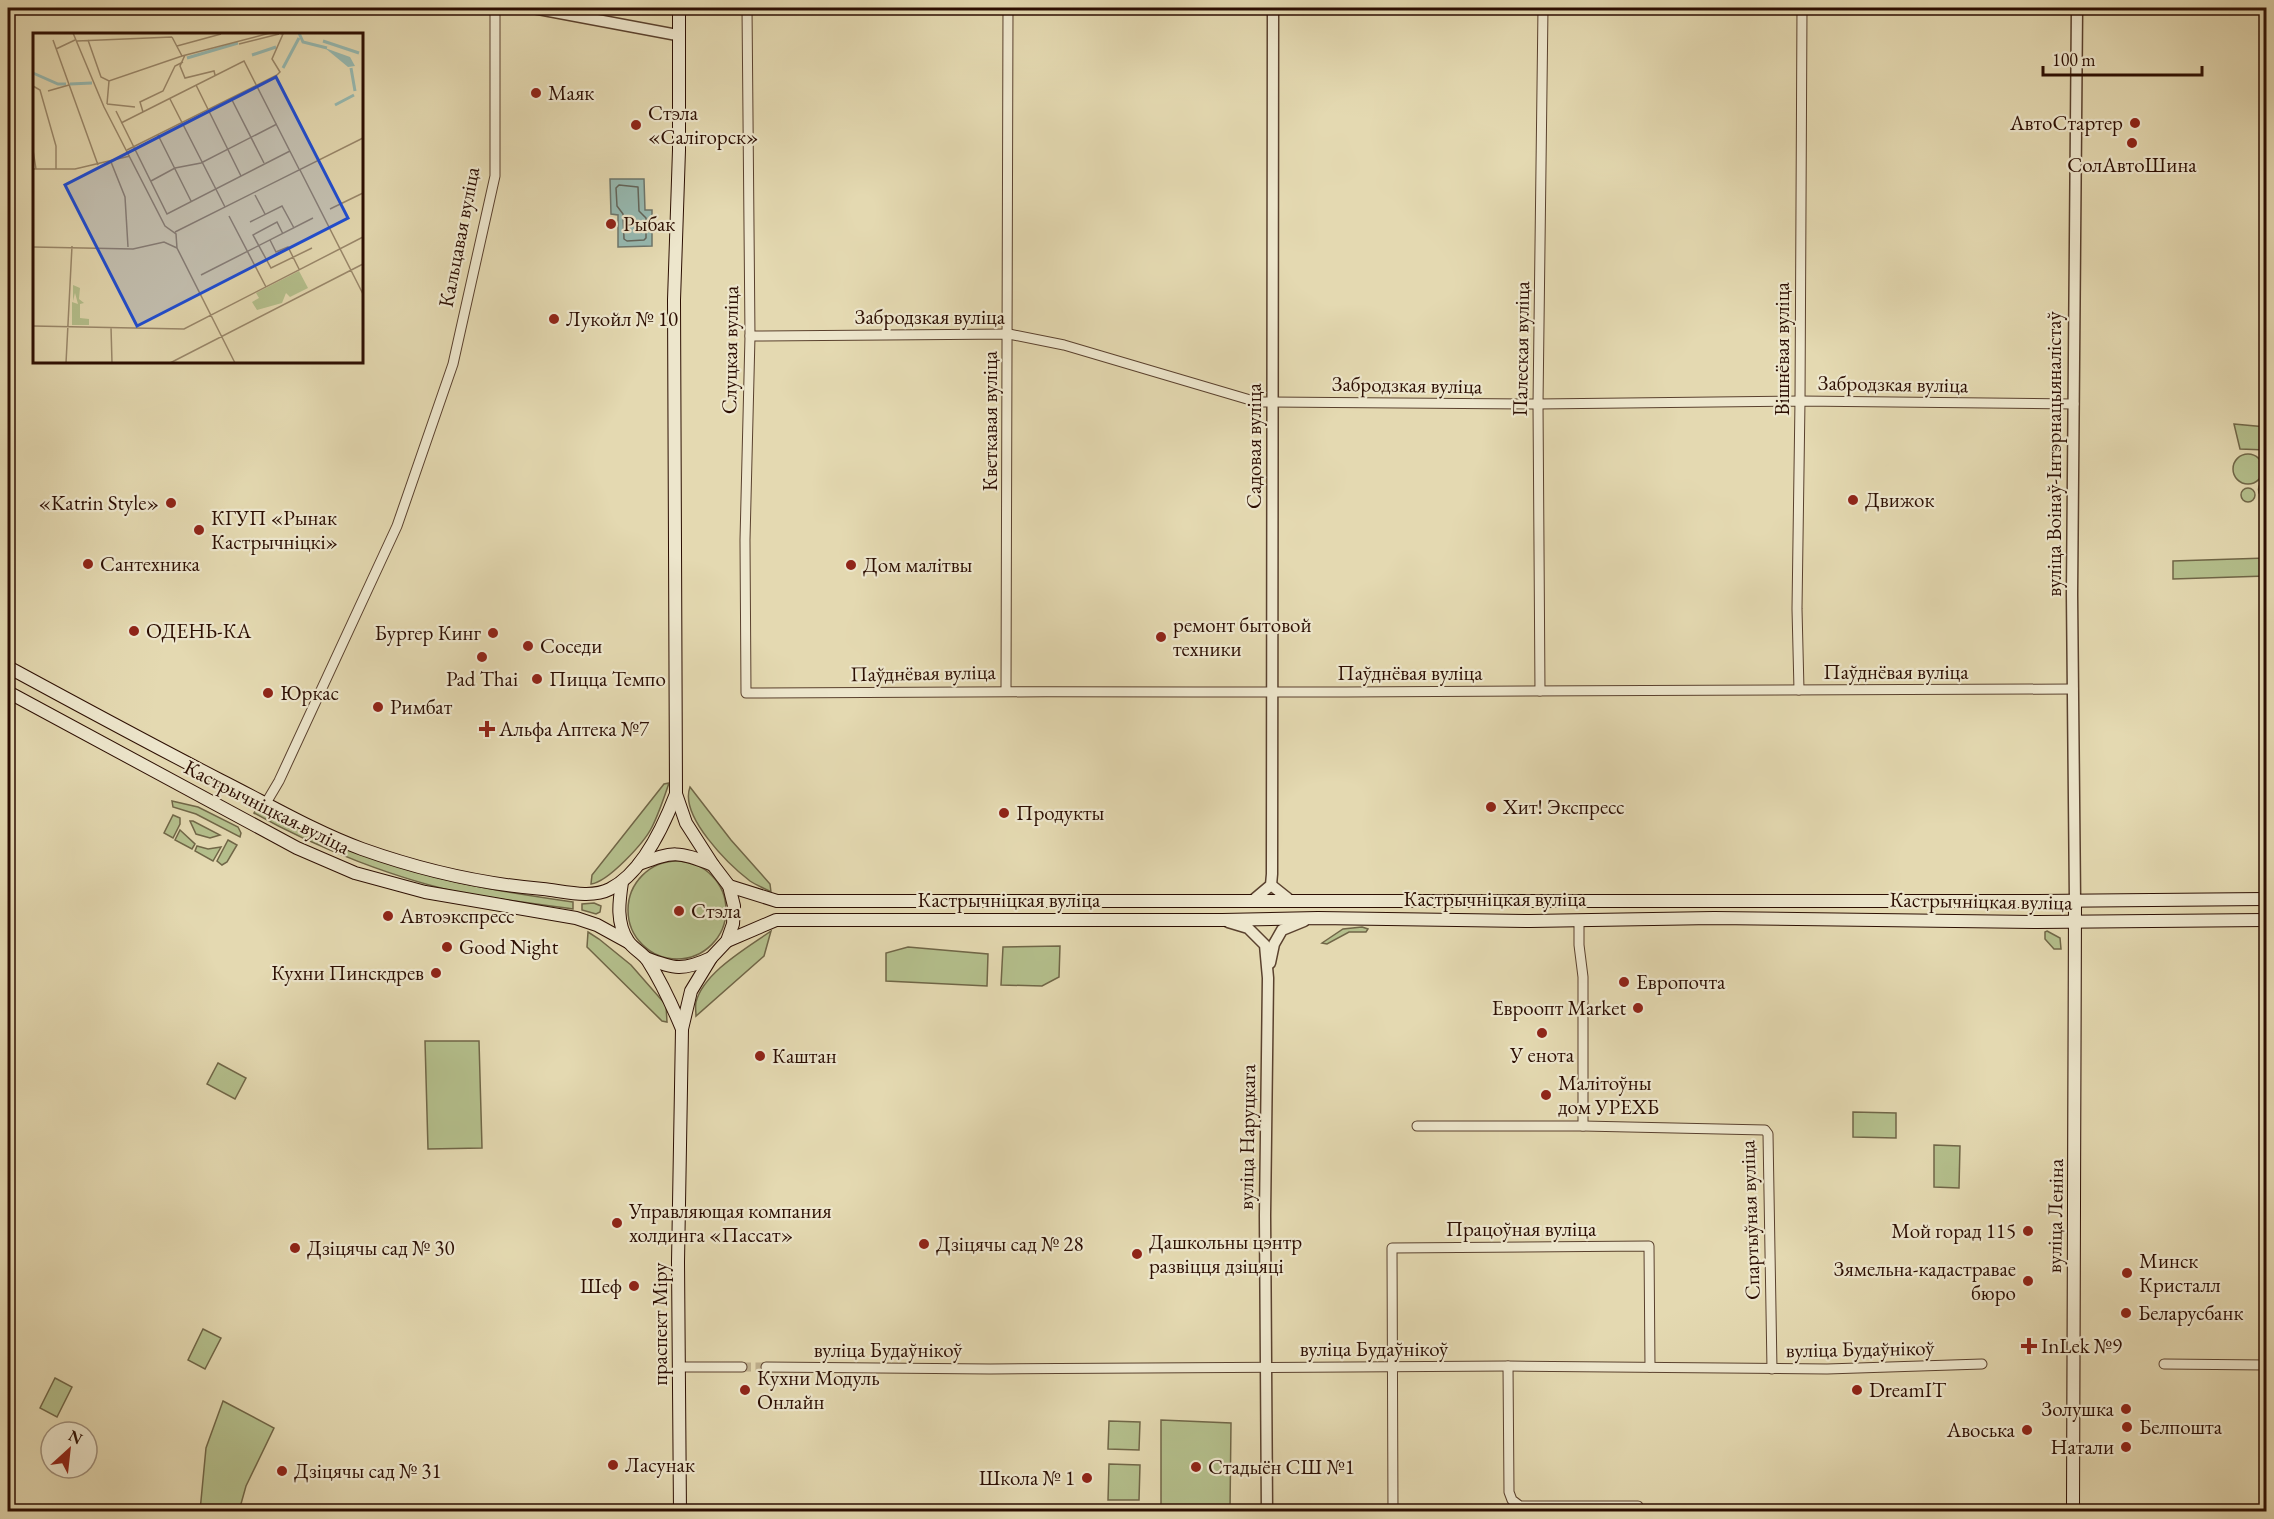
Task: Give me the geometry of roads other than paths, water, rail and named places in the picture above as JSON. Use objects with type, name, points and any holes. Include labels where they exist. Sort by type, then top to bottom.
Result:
[{"type":"main road","points":[[678,8],[679,150],[674,300],[676,794],[686,823],[729,886],[734,906],[734,924],[727,941],[711,958],[691,991],[682,1029]]},
{"type":"main road","name":"Кастрычніцкая вуліца","points":[[8,667],[266,803],[362,848],[437,872],[507,886],[594,894],[609,890],[622,882]]},
{"type":"main road","name":"Кастрычніцкая вуліца","points":[[8,692],[297,848],[355,873],[425,892],[576,918],[597,925],[628,942]]},
{"type":"main road","points":[[676,794],[666,820],[639,864],[622,882],[618,909],[620,923],[628,942],[646,958],[667,992],[682,1029]]},
{"type":"main road","points":[[639,864],[669,853],[689,856],[713,865]]},
{"type":"main road","name":"Кастрычніцкая вуліца","points":[[729,886],[777,901],[2266,899]]},
{"type":"main road","name":"вуліца Леніна","points":[[2073,1512],[2076,901]]},
{"type":"main road","name":"Кастрычніцкая вуліца","points":[[727,941],[776,920],[1318,918],[1579,920],[1725,918],[2076,922],[2266,920]]},
{"type":"main road","points":[[646,958],[672,968],[691,967],[711,958]]},
{"type":"main road","name":"праспект Міру","points":[[680,1512],[678,1262],[682,1029]]},
{"type":"street","name":"Кальцавая вуліца","points":[[383,554],[397,526],[453,364],[495,176],[495,8]]},
{"type":"street","points":[[533,8],[677,34]]},
{"type":"street","name":"Слуцкая вуліца","points":[[746,693],[745,540],[750,336],[747,8]]},
{"type":"street","name":"Кветкавая вуліца","points":[[1006,690],[1009,334],[1008,8]]},
{"type":"street","name":"Садовая вуліца","points":[[1271,885],[1273,8]]},
{"type":"street","name":"Палеская вуліца","points":[[1540,691],[1538,404],[1543,8]]},
{"type":"street","name":"Вішнёвая вуліца","points":[[1799,690],[1797,609],[1802,8]]},
{"type":"street","name":"вуліца Воінаў-Інтэрнацыяналістаў","points":[[2076,901],[2073,690],[2077,8]]},
{"type":"street","name":"Забродзкая вуліца","points":[[750,336],[1009,334],[1064,345],[1257,402],[1538,404],[1800,401],[2074,404]]},
{"type":"street","name":"Кастрычніцкая вуліца","points":[[266,803],[279,780],[383,554]]},
{"type":"street","name":"Паўднёвая вуліца","points":[[746,693],[1006,690],[2073,690]]},
{"type":"street","points":[[1252,901],[1271,885],[1291,901]]},
{"type":"street","points":[[1268,978],[1274,945],[1282,930],[1293,924],[1318,918]]},
{"type":"street","points":[[1222,920],[1248,928],[1265,945],[1268,978]]},
{"type":"street","points":[[1579,920],[1583,977],[1583,1126]]},
{"type":"street","name":"вуліца Наруцкага","points":[[1267,1512],[1265,1204],[1268,978]]},
{"type":"street","name":"Спартыўная вуліца","points":[[1417,1126],[1583,1126],[1765,1130],[1768,1134],[1772,1369]]},
{"type":"street","name":"Працоўная вуліца","points":[[1393,1367],[1392,1248],[1638,1246],[1649,1246],[1650,1366]]},
{"type":"street","name":"вуліца Будаўнікоў","points":[[766,1367],[1650,1366],[1772,1369],[1982,1364]]},
{"type":"street","points":[[2163,1364],[2266,1365]]},
{"type":"street","points":[[1508,1366],[1509,1492],[1512,1500],[1520,1506],[1638,1506],[1637,1512]]},
{"type":"street","points":[[680,1367],[742,1367]]},
{"type":"street","points":[[1393,1367],[1393,1512]]},
{"type":"water","points":[[610,179],[644,179],[645,210],[652,210],[652,246],[618,247],[618,215],[611,214]]},
{"type":"tunnel","points":[[742,1367],[766,1367]]},
{"type":"place","name":"Маяк","points":[[536,93]]},
{"type":"place","name":"АвтоСтартер","points":[[2135,123]]},
{"type":"place","name":"Стэла «Салігорск»","points":[[636,125]]},
{"type":"place","name":"СолАвтоШина","points":[[2132,143]]},
{"type":"place","name":"Рыбак","points":[[611,224]]},
{"type":"place","name":"Лукойл № 10","points":[[554,319]]},
{"type":"place","name":"Движок","points":[[1853,500]]},
{"type":"place","name":"«Katrin Style»","points":[[171,503]]},
{"type":"place","name":"КГУП «Рынак Кастрычніцкі»","points":[[199,530]]},
{"type":"place","name":"Сантехника","points":[[88,564]]},
{"type":"place","name":"Дом малітвы","points":[[851,565]]},
{"type":"place","name":"ОДЕНЬ-КА","points":[[134,631]]},
{"type":"place","name":"Бургер Кинг","points":[[493,633]]},
{"type":"place","name":"ремонт бытовой техники","points":[[1161,637]]},
{"type":"place","name":"Соседи","points":[[528,646]]},
{"type":"place","name":"Pad Thai","points":[[482,657]]},
{"type":"place","name":"Пицца Темпо","points":[[537,679]]},
{"type":"place","name":"Юркас","points":[[268,693]]},
{"type":"place","name":"Римбат","points":[[378,707]]},
{"type":"place","name":"Альфа Аптека №7","points":[[487,729]]},
{"type":"place","name":"Хит! Экспресс","points":[[1491,807]]},
{"type":"place","name":"Продукты","points":[[1004,813]]},
{"type":"place","name":"Стэла","points":[[679,911]]},
{"type":"place","name":"Автоэкспресс","points":[[388,916]]},
{"type":"place","name":"Good Night","points":[[447,947]]},
{"type":"place","name":"Кухни Пинскдрев","points":[[436,973]]},
{"type":"place","name":"Европочта","points":[[1624,982]]},
{"type":"place","name":"Евроопт Market","points":[[1638,1008]]},
{"type":"place","name":"У енота","points":[[1542,1033]]},
{"type":"place","name":"Каштан","points":[[760,1056]]},
{"type":"place","name":"Малітоўны дом УРЕХБ","points":[[1546,1095]]},
{"type":"place","name":"Управляющая компания холдинга «Пассат»","points":[[617,1223]]},
{"type":"place","name":"Мой горад 115","points":[[2028,1231]]},
{"type":"place","name":"Дзіцячы сад № 28","points":[[924,1244]]},
{"type":"place","name":"Дзіцячы сад № 30","points":[[295,1248]]},
{"type":"place","name":"Дашкольны цэнтр развіцця дзіцяці","points":[[1137,1254]]},
{"type":"place","name":"Минск Кристалл","points":[[2127,1273]]},
{"type":"place","name":"Зямельна-кадастравае бюро","points":[[2028,1281]]},
{"type":"place","name":"Шеф","points":[[634,1286]]},
{"type":"place","name":"Беларусбанк","points":[[2126,1313]]},
{"type":"place","name":"InLek №9","points":[[2029,1346]]},
{"type":"place","name":"Кухни Модуль Онлайн","points":[[745,1390]]},
{"type":"place","name":"DreamIT","points":[[1857,1390]]},
{"type":"place","name":"Золушка","points":[[2126,1409]]},
{"type":"place","name":"Белпошта","points":[[2127,1427]]},
{"type":"place","name":"Авоська","points":[[2027,1430]]},
{"type":"place","name":"Натали","points":[[2126,1447]]},
{"type":"place","name":"Ласунак","points":[[613,1465]]},
{"type":"place","name":"Стадыён СШ №1","points":[[1196,1467]]},
{"type":"place","name":"Дзіцячы сад № 31","points":[[282,1471]]},
{"type":"place","name":"Школа № 1","points":[[1087,1478]]}]
